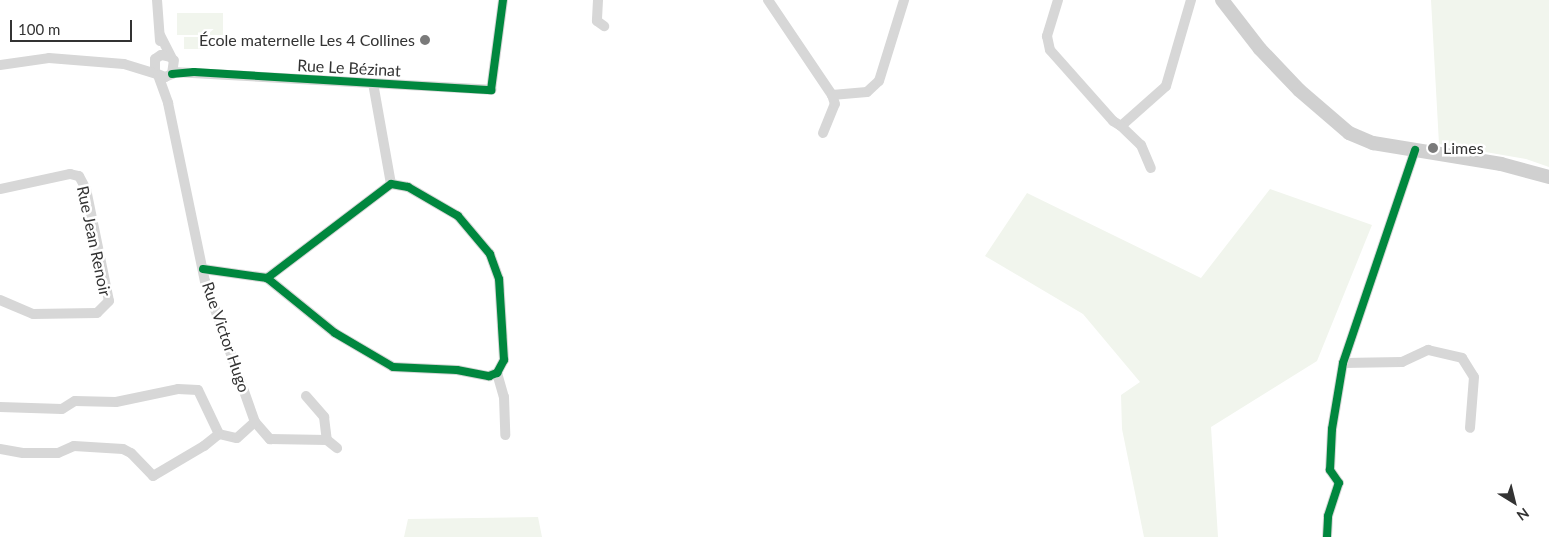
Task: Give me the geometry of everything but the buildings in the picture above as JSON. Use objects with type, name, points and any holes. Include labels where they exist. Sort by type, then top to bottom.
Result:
[{"type":"street","points":[[157,0],[160,35],[172,59]]},
{"type":"street","name":"Rue Le Bézinat","points":[[157,74],[205,73],[491,90],[503,0]]},
{"type":"street","points":[[598,0],[597,21],[604,26]]},
{"type":"street","points":[[768,0],[832,95],[835,104],[823,133]]},
{"type":"street","points":[[832,95],[867,92],[879,81],[904,0]]},
{"type":"street","points":[[1058,0],[1047,36],[1050,50],[1112,122],[1121,126],[1141,145],[1151,168]]},
{"type":"street","points":[[1121,126],[1166,86],[1191,0]]},
{"type":"street","points":[[1222,0],[1260,49],[1328,118],[1349,133],[1373,143],[1502,164],[1549,177]]},
{"type":"street","name":"Rue Victor Hugo","points":[[160,35],[153,66],[168,103],[203,269],[215,316],[256,422],[270,439],[327,440]]},
{"type":"street","points":[[0,66],[49,58],[124,64],[157,74]]},
{"type":"street","points":[[124,64],[156,58],[172,59]]},
{"type":"street","name":"Rue Victor Hugo","points":[[168,103],[173,73],[172,59]]},
{"type":"street","name":"Rue Le Bézinat","points":[[172,59],[205,73]]},
{"type":"street","points":[[379,83],[391,184]]},
{"type":"street","points":[[1327,537],[1328,516],[1339,483],[1330,470],[1332,429],[1343,363],[1416,150]]},
{"type":"street","name":"Rue Jean Renoir","points":[[0,189],[70,174],[79,176],[86,189],[109,301],[97,313],[33,314],[0,300]]},
{"type":"street","points":[[266,278],[391,184]]},
{"type":"street","points":[[203,269],[266,278],[335,333],[393,367],[457,370],[489,376],[497,373],[504,360],[499,279],[490,254],[458,216],[424,194],[391,184]]},
{"type":"street","points":[[1343,363],[1402,362],[1428,350],[1462,358],[1474,377],[1470,428]]},
{"type":"street","points":[[497,373],[504,397],[505,435]]},
{"type":"street","points":[[0,407],[62,409],[75,401],[116,402],[178,389],[198,390],[218,434]]},
{"type":"street","points":[[306,396],[324,417],[327,440],[337,448]]},
{"type":"street","points":[[218,434],[237,438],[256,422]]},
{"type":"street","points":[[0,449],[23,453],[58,453],[74,446],[123,449],[131,452],[153,476],[204,446],[218,434]]},
{"type":"shaded area","points":[[1431,0],[1549,0],[1549,167],[1526,159],[1439,144]]},
{"type":"shaded area","points":[[177,13],[223,13],[223,35],[177,35]]},
{"type":"shaded area","points":[[184,37],[206,37],[206,49],[184,49]]},
{"type":"shaded area","points":[[1270,189],[1372,225],[1317,361],[1211,427],[1218,537],[1144,537],[1122,429],[1121,395],[1140,382],[1083,314],[985,256],[1027,193],[1201,278]]},
{"type":"shaded area","points":[[538,517],[542,537],[404,537],[408,519]]},
{"type":"cycle path","points":[[172,74],[194,72],[491,90],[503,0]]},
{"type":"cycle path","points":[[1327,537],[1328,516],[1339,483],[1330,470],[1332,429],[1343,363],[1415,150]]},
{"type":"cycle path","points":[[203,269],[267,278],[335,333],[393,367],[457,370],[489,376],[497,373],[504,360],[499,279],[490,254],[458,216],[408,187],[391,184],[267,278]]},
{"type":"place","name":"École maternelle Les 4 Collines","points":[[425,40]]},
{"type":"place","name":"Limes","points":[[1433,148]]}]
